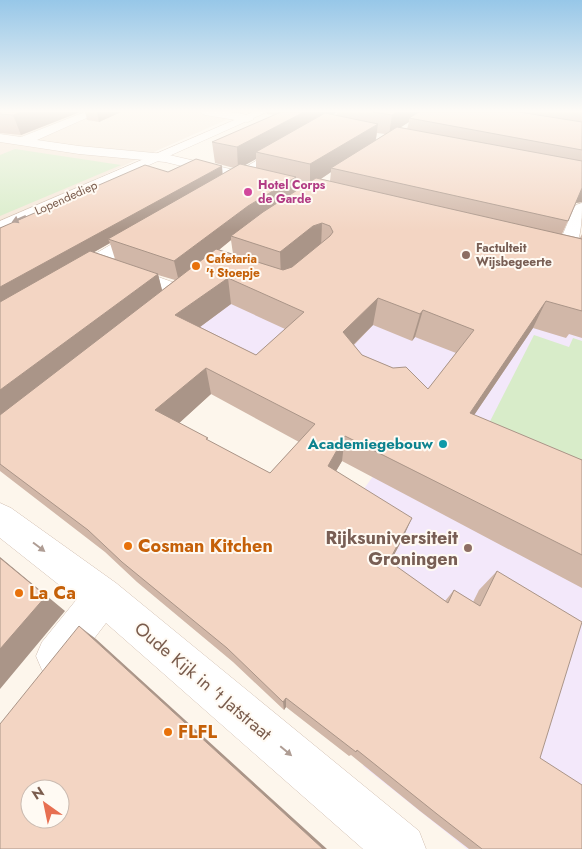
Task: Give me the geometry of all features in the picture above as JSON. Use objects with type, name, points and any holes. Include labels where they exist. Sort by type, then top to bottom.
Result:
[{"type":"street","points":[[95,152],[160,158],[240,175],[321,188],[350,202]]},
{"type":"street","name":"Lopendediep","points":[[0,227],[174,152]]},
{"type":"street","points":[[206,196],[280,152]]},
{"type":"street","points":[[288,210],[321,188]]},
{"type":"street","points":[[563,255],[582,208]]},
{"type":"street","points":[[56,284],[164,221]]},
{"type":"street","points":[[545,251],[582,260]]},
{"type":"street","points":[[97,261],[181,292]]},
{"type":"street","name":"Oude Kijk in 't Jatstraat","points":[[0,518],[103,596],[401,849]]},
{"type":"street","points":[[35,682],[103,596]]},
{"type":"shaded area","points":[[0,152],[155,152],[136,160],[0,224]]},
{"type":"shaded area","name":"Rijksuniversiteit Groningen","points":[[582,270],[582,803],[492,849],[467,849],[363,766],[405,679],[332,532],[405,433],[196,330],[199,289],[363,325]]},
{"type":"green space","points":[[8,152],[32,152],[121,165],[0,216],[0,155]]},
{"type":"green space","points":[[534,335],[569,347],[573,338],[582,341],[582,482],[482,437]]},
{"type":"building","points":[[257,152],[331,152],[310,164]]},
{"type":"building","points":[[357,152],[531,152],[582,161],[582,188],[568,221],[331,168]]},
{"type":"building","points":[[196,159],[222,166],[0,287],[0,228],[145,165],[168,172]]},
{"type":"building","points":[[240,164],[296,177],[248,206],[174,261],[108,239]]},
{"type":"building","points":[[316,178],[582,239],[582,311],[546,301],[470,413],[582,460],[582,555],[345,436],[328,466],[412,518],[389,561],[448,603],[454,590],[480,606],[497,571],[582,622],[540,758],[582,785],[582,849],[482,849],[357,750],[356,752],[286,698],[283,702],[227,648],[122,562],[88,530],[0,464],[0,415],[216,249],[283,270],[292,267],[333,232],[330,226],[322,223],[313,226],[280,252],[231,236],[263,212]],"holes":[[[228,278],[304,312],[256,355],[175,315]],[[378,298],[420,314],[423,310],[474,330],[428,389],[406,367],[393,368],[362,355],[343,332]],[[206,368],[315,424],[270,473],[155,410]]]},
{"type":"building","points":[[90,251],[158,274],[0,390],[0,302]]},
{"type":"building","points":[[0,558],[46,596],[0,649]]},
{"type":"building","points":[[79,626],[323,849],[0,849],[0,724]]},
{"type":"place","name":"Hotel Corps de Garde","points":[[248,192]]},
{"type":"place","name":"Factulteit Wijsbegeerte","points":[[466,255]]},
{"type":"place","name":"Cafetaria 't Stoepje","points":[[196,266]]},
{"type":"place","name":"Academiegebouw","points":[[443,444]]},
{"type":"place","name":"Cosman Kitchen","points":[[128,546]]},
{"type":"place","name":"Rijksuniversiteit Groningen","points":[[468,548]]},
{"type":"place","name":"La Ca","points":[[19,593]]},
{"type":"place","name":"FLFL","points":[[168,732]]}]
